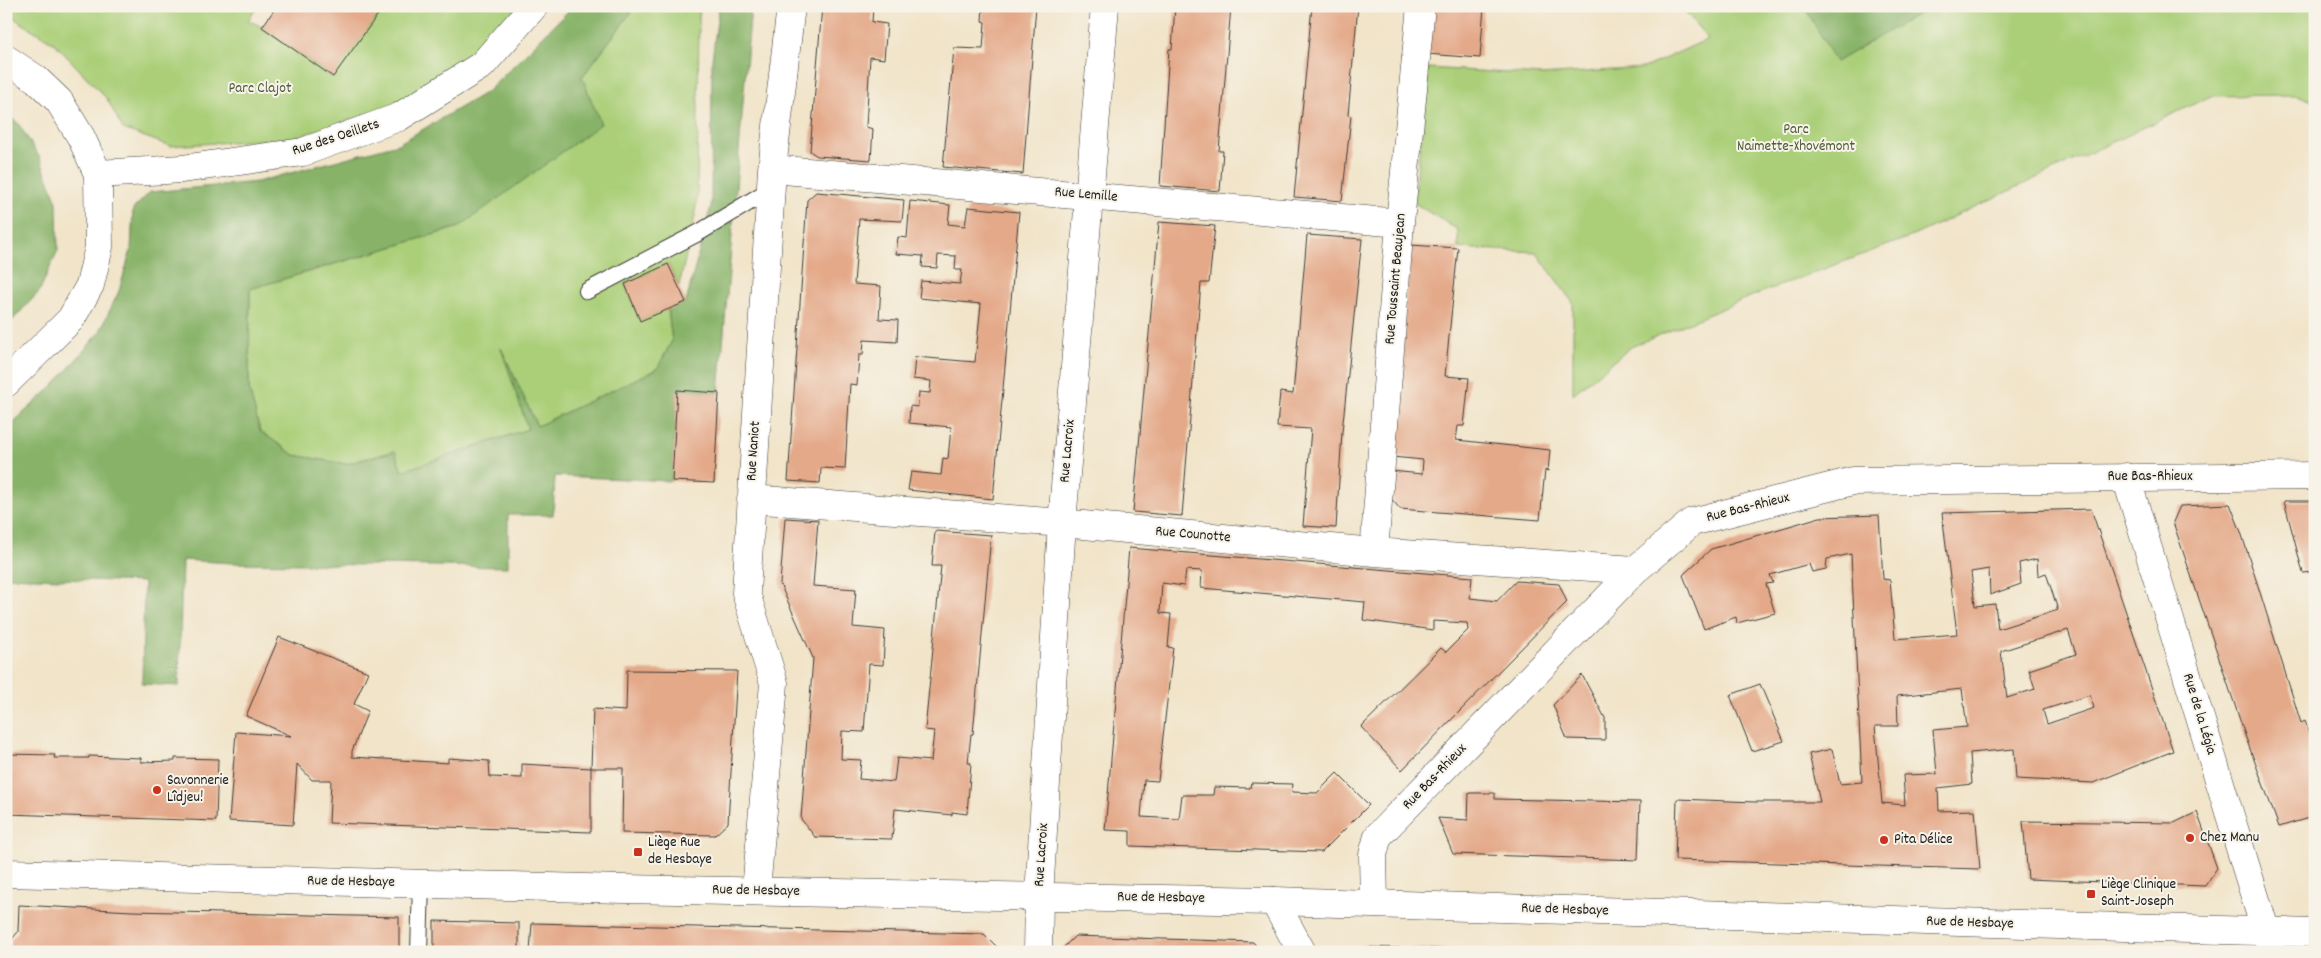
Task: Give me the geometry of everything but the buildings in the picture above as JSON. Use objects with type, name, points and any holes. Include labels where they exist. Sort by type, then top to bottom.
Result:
[{"type":"street","name":"Rue des Oeillets","points":[[98,174],[182,169],[303,152],[399,117],[482,65],[534,6]]},
{"type":"street","name":"Rue Naniot","points":[[756,891],[774,683],[746,593],[772,179],[791,6]]},
{"type":"street","name":"Rue Lacroix","points":[[1038,952],[1038,896],[1062,523],[1105,6]]},
{"type":"street","name":"Rue Toussaint Beaujean","points":[[1374,552],[1400,223],[1421,6]]},
{"type":"street","points":[[6,59],[36,78],[60,101],[81,137],[98,174],[99,247],[90,285],[72,319],[6,384]]},
{"type":"street","name":"Rue Lemille","points":[[772,179],[1088,195],[1400,223]]},
{"type":"street","name":"Rue Bas-Rhieux","points":[[1374,903],[1373,854],[1378,836],[1635,570],[1692,522],[1853,481],[2315,476]]},
{"type":"street","name":"Rue de la Légia","points":[[2126,477],[2269,942]]},
{"type":"street","name":"Rue Counotte","points":[[751,499],[1062,523],[1374,552],[1635,570]]},
{"type":"street","name":"Rue de Hesbaye","points":[[6,873],[421,884],[1374,903],[2269,942],[2315,933]]},
{"type":"street","points":[[1274,901],[1302,952]]},
{"type":"lane","points":[[587,291],[700,232],[772,179]]},
{"type":"lane","points":[[419,952],[421,884]]},
{"type":"green space","name":"Parc Clajot","points":[[6,6],[258,6],[248,20],[262,27],[332,77],[384,6],[520,6],[474,60],[389,108],[292,138],[170,146],[123,129],[107,99],[55,44],[6,13]]},
{"type":"green space","points":[[573,6],[636,6],[582,77],[601,124],[459,227],[250,289],[249,389],[260,431],[294,455],[346,464],[395,451],[402,471],[528,429],[501,348],[537,426],[657,369],[672,341],[668,309],[686,302],[711,206],[712,60],[719,6],[751,6],[719,393],[677,391],[672,481],[555,476],[553,515],[508,515],[508,567],[232,563],[182,560],[179,686],[142,684],[144,582],[6,577],[6,429],[56,383],[99,333],[119,291],[131,250],[133,209],[150,192],[257,182],[398,144],[488,91]]},
{"type":"green space","points":[[636,6],[701,6],[699,16],[697,196],[695,215],[679,286],[668,264],[625,284],[640,321],[668,309],[672,341],[657,369],[537,426],[504,354],[528,429],[402,471],[395,451],[346,464],[294,455],[260,431],[249,389],[250,289],[459,227],[582,77]]},
{"type":"green space","name":"Parc Naimette-Xhovémont","points":[[1681,6],[2315,6],[2315,102],[2297,95],[2211,96],[1915,235],[1757,294],[1631,347],[1573,394],[1573,303],[1536,252],[1458,248],[1458,230],[1414,203],[1428,68],[1541,75],[1644,68],[1708,39]]},
{"type":"green space","points":[[1804,6],[1931,6],[1836,62]]},
{"type":"green space","points":[[6,115],[18,123],[40,158],[57,202],[58,250],[39,292],[6,327]]},
{"type":"place","name":"Savonnerie Lîdjeu!","points":[[157,790]]},
{"type":"place","name":"Chez Manu","points":[[2190,838]]},
{"type":"place","name":"Pita Délice","points":[[1884,840]]},
{"type":"place","name":"Liège Rue de Hesbaye","points":[[638,852]]},
{"type":"place","name":"Liège Clinique Saint-Joseph","points":[[2091,894]]}]
